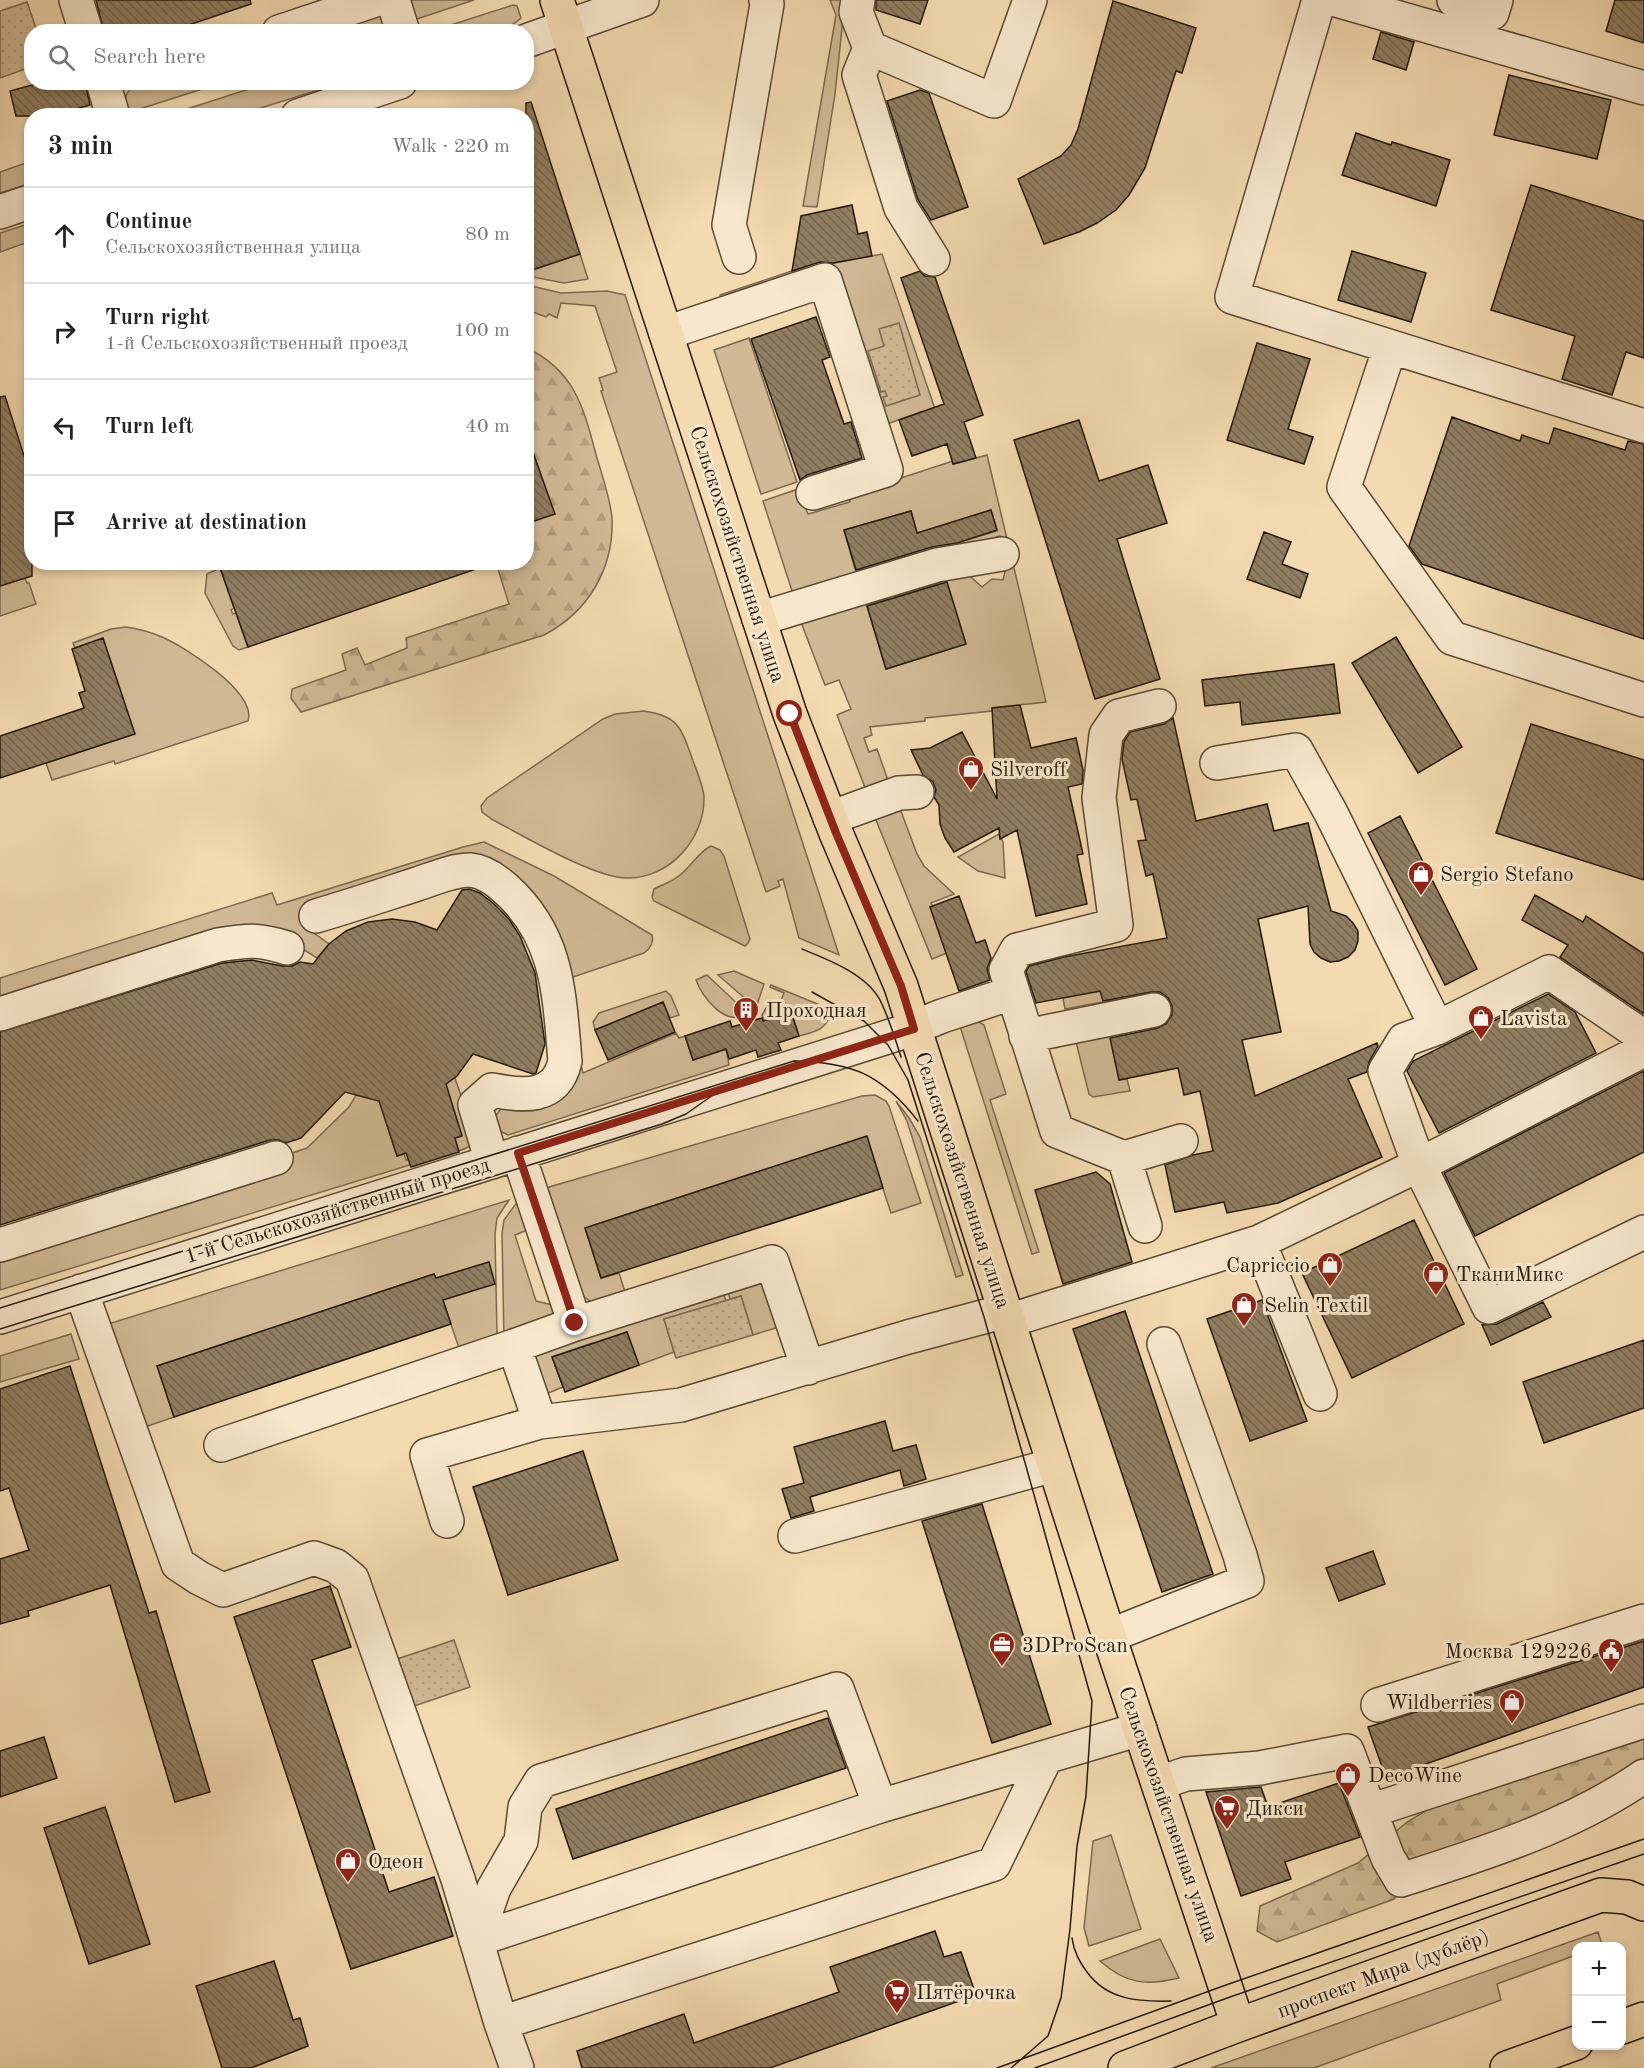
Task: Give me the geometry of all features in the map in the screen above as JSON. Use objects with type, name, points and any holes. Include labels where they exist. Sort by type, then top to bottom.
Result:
[{"type":"main road","name":"Сельскохозяйственная улица","points":[[561,14],[790,714],[830,818],[901,986],[1109,1636],[1238,2025]]},
{"type":"main road","name":"проспект Мира (дублёр)","points":[[1125,2068],[1600,1895],[1627,1897],[1644,1904]]},
{"type":"main road","points":[[1626,2026],[1644,2019]]},
{"type":"main road","points":[[1507,2068],[1572,2044]]},
{"type":"street","points":[[76,0],[84,24]]},
{"type":"street","points":[[303,24],[375,0]]},
{"type":"street","points":[[393,0],[400,24]]},
{"type":"street","points":[[534,35],[561,14],[642,0]]},
{"type":"street","points":[[739,257],[729,225],[766,0]]},
{"type":"street","points":[[858,0],[856,12],[870,48],[859,75],[901,207],[933,259]]},
{"type":"street","points":[[870,48],[994,101],[1030,0]]},
{"type":"street","points":[[1319,0],[1232,297],[1644,426]]},
{"type":"street","points":[[1336,0],[1644,88]]},
{"type":"street","points":[[1454,0],[1492,13],[1496,0]]},
{"type":"street","points":[[351,107],[384,90]]},
{"type":"street","points":[[0,212],[24,204]]},
{"type":"street","points":[[666,333],[825,280],[886,470],[813,494]]},
{"type":"street","points":[[1390,346],[1344,487],[1452,638],[1644,700]]},
{"type":"street","points":[[759,619],[937,565],[1002,554]]},
{"type":"street","points":[[1159,706],[1119,716],[1106,735],[1099,798],[1116,925],[1017,950],[1005,970],[1057,1131],[1124,1158],[1182,1142]]},
{"type":"street","points":[[1217,763],[1296,750],[1331,813],[1437,1028]]},
{"type":"street","points":[[830,818],[899,793],[917,792]]},
{"type":"street","points":[[316,916],[448,874],[471,870],[500,883],[535,922],[552,961],[558,984],[565,1061],[563,1072],[548,1089],[537,1093],[513,1094],[492,1090],[475,1105],[505,1157],[575,1323]]},
{"type":"street","points":[[0,1014],[218,945],[242,941],[263,941],[287,948]]},
{"type":"street","points":[[1644,1037],[1549,972],[1437,1028],[1404,1040],[1384,1071],[1419,1165],[1489,1307],[1644,1232]]},
{"type":"street","name":"1-й Сельскохозяйственный проезд","points":[[0,1317],[914,1029],[942,1016],[1012,993]]},
{"type":"street","points":[[1026,1036],[1154,1010]]},
{"type":"street","points":[[447,1521],[427,1455],[540,1422],[681,1405],[908,1337],[1056,1306],[1259,1242],[1419,1165],[1644,1050]]},
{"type":"street","points":[[0,1245],[276,1158]]},
{"type":"street","points":[[1124,1158],[1145,1226]]},
{"type":"street","points":[[1259,1242],[1320,1394]]},
{"type":"street","points":[[220,1445],[514,1346],[575,1323],[772,1262],[808,1368]]},
{"type":"street","points":[[81,1291],[178,1564],[223,1590],[314,1558],[336,1566],[352,1579],[458,1879],[501,2023],[517,2068]]},
{"type":"street","points":[[1109,1636],[1247,1581],[1240,1555],[1164,1344]]},
{"type":"street","points":[[514,1346],[540,1422]]},
{"type":"street","points":[[795,1536],[1054,1465]]},
{"type":"street","points":[[1378,1705],[1644,1621]]},
{"type":"street","points":[[476,1940],[494,1888],[521,1841],[525,1807],[541,1781],[837,1689],[880,1806]]},
{"type":"street","points":[[1370,1811],[1644,1721]]},
{"type":"street","points":[[476,1940],[880,1806],[1140,1729]]},
{"type":"street","points":[[1159,1783],[1186,1774],[1260,1768],[1347,1751],[1388,1858],[1401,1880],[1493,1850],[1537,1832],[1622,1791],[1644,1776]]},
{"type":"street","points":[[501,2023],[994,1864],[1046,1757]]},
{"type":"green space","points":[[400,0],[474,0],[408,22]]},
{"type":"green space","points":[[830,0],[845,0],[835,94],[817,207],[803,206],[836,15]]},
{"type":"green space","points":[[27,2],[35,24],[24,24],[24,69],[0,78],[0,11]]},
{"type":"green space","points":[[513,5],[517,6],[521,18],[513,24],[454,24]]},
{"type":"green space","points":[[380,13],[386,24],[338,24]]},
{"type":"green space","points":[[130,90],[199,90],[143,108],[126,108],[125,100]]},
{"type":"green space","points":[[246,90],[318,90],[261,108],[190,108]]},
{"type":"green space","points":[[24,163],[24,185],[0,193],[0,172]]},
{"type":"green space","points":[[24,225],[24,243],[0,252],[0,233]]},
{"type":"green space","points":[[580,254],[588,279],[564,283],[534,277],[534,270]]},
{"type":"green space","points":[[882,254],[947,444],[937,447],[924,411],[884,425],[845,299],[723,304],[720,295],[792,271]]},
{"type":"green space","points":[[534,287],[561,293],[607,291],[625,295],[839,955],[799,938],[783,879],[778,881],[780,886],[766,892],[601,391],[603,390],[599,378],[617,372],[595,306],[561,303],[557,318],[549,314],[546,317],[534,313]]},
{"type":"green space","points":[[899,323],[920,395],[886,406],[883,397],[887,396],[885,391],[881,392],[868,351],[884,346],[879,329]]},
{"type":"green space","points":[[749,338],[797,482],[761,494],[714,350]]},
{"type":"green space","points":[[534,352],[555,367],[574,390],[586,419],[605,485],[612,518],[611,537],[603,571],[595,587],[573,614],[544,635],[301,712],[291,698],[292,689],[346,670],[342,654],[357,648],[365,665],[407,648],[406,638],[509,604],[498,570],[534,570]]},
{"type":"green space","points":[[987,455],[1046,702],[870,727],[872,735],[864,738],[869,752],[877,749],[889,783],[869,798],[837,715],[851,709],[839,680],[825,685],[799,617],[886,593],[888,599],[867,606],[886,669],[966,644],[946,581],[895,597],[894,592],[960,567],[982,587],[992,579],[1003,580],[1008,559],[1000,536],[794,597],[763,501],[798,489],[808,514],[850,502],[849,495],[953,461],[954,464]],"holes":[[[991,510],[997,531],[950,545],[944,525]],[[911,511],[922,550],[855,569],[844,530]]]},
{"type":"green space","points":[[221,570],[234,608],[231,610],[233,614],[236,613],[248,647],[239,650],[233,646],[205,593],[207,574]]},
{"type":"green space","points":[[25,578],[36,604],[0,616],[0,586]]},
{"type":"green space","points":[[126,627],[162,637],[202,660],[231,684],[242,697],[248,709],[248,721],[115,764],[114,761],[52,780],[46,763],[134,734],[103,639],[75,648],[73,643],[111,629]]},
{"type":"green space","points":[[644,711],[665,716],[677,725],[685,739],[704,797],[703,813],[698,828],[682,854],[670,864],[642,877],[613,876],[559,855],[482,812],[481,806],[487,798],[603,719],[615,714]]},
{"type":"green space","points":[[899,806],[917,854],[924,866],[954,894],[931,903],[933,906],[930,907],[947,953],[932,959],[872,810]]},
{"type":"green space","points":[[999,834],[1003,842],[1005,878],[978,871],[958,857]]},
{"type":"green space","points":[[484,842],[554,876],[652,935],[651,945],[644,953],[570,978],[574,1037],[583,1073],[676,1033],[679,1038],[685,1036],[693,1060],[726,1049],[729,1065],[508,1135],[498,1130],[495,1117],[502,1107],[547,1097],[565,980],[496,871],[307,928],[329,944],[317,958],[292,942],[0,1007],[0,978],[272,893],[277,905]]},
{"type":"green space","points":[[711,846],[720,850],[724,856],[750,939],[745,946],[654,901],[652,897],[654,889],[684,872],[702,852]]},
{"type":"green space","points":[[734,971],[764,984],[756,1008],[718,975]]},
{"type":"green space","points":[[707,975],[743,1009],[744,1015],[729,1016],[715,1008],[703,994],[696,980]]},
{"type":"green space","points":[[1144,983],[1146,994],[1065,1009],[1063,998]]},
{"type":"green space","points":[[771,985],[830,1009],[827,1021],[816,1031],[799,1036],[791,1012],[764,1021],[762,1015],[769,1003],[779,1005],[784,993],[770,987]]},
{"type":"green space","points":[[666,991],[671,996],[679,1015],[670,1018],[663,1002],[595,1030],[593,1022],[599,1013]]},
{"type":"green space","points":[[958,1020],[976,1020],[984,1025],[1006,1094],[990,1100],[1039,1252],[1032,1254]]},
{"type":"green space","points":[[1109,1030],[1119,1080],[1127,1079],[1130,1091],[1093,1097],[1089,1094],[1076,1042]]},
{"type":"green space","points":[[455,1078],[472,1132],[472,1140],[466,1148],[457,1151],[455,1138],[462,1135],[451,1102],[386,1122],[397,1156],[404,1154],[406,1160],[409,1159],[410,1165],[0,1290],[0,1250],[307,1148],[349,1107],[356,1095],[384,1102]]},
{"type":"green space","points":[[875,1095],[886,1101],[889,1106],[921,1203],[891,1213],[866,1137],[585,1228],[601,1278],[619,1273],[626,1295],[593,1303],[580,1294],[544,1192],[549,1187],[862,1096]]},
{"type":"green space","points":[[896,1101],[920,1137],[963,1275],[956,1277],[907,1121]]},
{"type":"green space","points":[[509,1200],[497,1218],[495,1234],[497,1336],[459,1348],[434,1274],[157,1366],[174,1417],[139,1429],[105,1325]]},
{"type":"green space","points":[[518,1201],[535,1227],[515,1235],[536,1301],[557,1306],[553,1317],[504,1340],[502,1234],[504,1220]]},
{"type":"green space","points":[[760,1276],[785,1325],[753,1335],[741,1296],[730,1299],[727,1287]]},
{"type":"green space","points":[[722,1289],[726,1301],[664,1319],[674,1352],[639,1365],[627,1332],[592,1343],[552,1357],[563,1387],[541,1396],[531,1366],[535,1351]]},
{"type":"green space","points":[[741,1296],[753,1335],[676,1358],[664,1319]]},
{"type":"green space","points":[[71,1334],[79,1359],[0,1382],[0,1356]]},
{"type":"green space","points":[[454,1640],[470,1687],[411,1707],[394,1660]]},
{"type":"green space","points":[[1644,1718],[1644,1786],[1429,1861],[1394,1899],[1277,1942],[1257,1931],[1260,1906],[1358,1863],[1407,1822],[1457,1792]]},
{"type":"green space","points":[[1111,1835],[1141,1929],[1089,1946],[1084,1928],[1093,1841]]},
{"type":"green space","points":[[1598,1932],[1601,1942],[1572,1942],[1572,1956],[1497,1984],[1501,2000],[1314,2068],[1211,2068]]},
{"type":"green space","points":[[1160,1939],[1179,1978],[1156,1982],[1137,1981],[1128,1979],[1100,1961]]},
{"type":"building","points":[[96,0],[250,0],[251,4],[192,24],[102,24]]},
{"type":"building","points":[[876,0],[928,0],[920,24],[876,10]]},
{"type":"building","points":[[1615,0],[1644,0],[1644,43],[1606,31]]},
{"type":"building","points":[[1113,1],[1196,28],[1182,73],[1176,71],[1145,168],[1129,195],[1116,210],[1097,223],[1044,244],[1018,179],[1061,156],[1071,145],[1078,129]]},
{"type":"building","points":[[1381,32],[1414,42],[1406,70],[1373,59]]},
{"type":"building","points":[[1509,75],[1611,100],[1597,159],[1494,135]]},
{"type":"building","points":[[24,87],[24,90],[87,90],[90,105],[79,108],[24,108],[24,116],[16,116],[10,91]]},
{"type":"building","points":[[920,90],[929,93],[968,207],[931,220],[918,200],[887,101]]},
{"type":"building","points":[[531,102],[533,108],[526,108],[526,103]]},
{"type":"building","points":[[534,111],[580,254],[534,269]]},
{"type":"building","points":[[1356,133],[1391,145],[1392,142],[1450,160],[1436,206],[1342,175]]},
{"type":"building","points":[[1531,185],[1644,221],[1644,358],[1626,352],[1612,395],[1562,379],[1575,336],[1491,310]]},
{"type":"building","points":[[852,205],[858,234],[867,232],[872,256],[833,263],[820,262],[792,271],[801,216]]},
{"type":"building","points":[[1352,251],[1426,273],[1411,322],[1338,300]]},
{"type":"building","points":[[920,271],[925,276],[935,277],[983,415],[964,422],[976,458],[953,464],[947,444],[912,456],[899,420],[944,404],[901,278]]},
{"type":"building","points":[[816,317],[830,357],[822,360],[844,424],[851,422],[862,458],[807,475],[800,480],[751,339]]},
{"type":"building","points":[[1257,343],[1310,359],[1288,429],[1313,437],[1304,464],[1227,440]]},
{"type":"building","points":[[5,396],[24,456],[24,570],[32,570],[32,576],[0,586],[0,397]]},
{"type":"building","points":[[1452,417],[1520,441],[1522,435],[1549,444],[1554,428],[1625,450],[1628,441],[1644,444],[1644,639],[1422,564],[1409,546]]},
{"type":"building","points":[[1079,420],[1099,481],[1148,465],[1167,523],[1117,539],[1160,679],[1095,699],[1014,440]]},
{"type":"building","points":[[534,455],[555,514],[534,521]]},
{"type":"building","points":[[991,510],[997,530],[856,570],[844,530],[911,511],[917,533]]},
{"type":"building","points":[[1264,532],[1291,542],[1282,564],[1308,574],[1300,598],[1247,579]]},
{"type":"building","points":[[221,570],[473,570],[248,647]]},
{"type":"building","points":[[947,582],[966,644],[886,669],[867,606]]},
{"type":"building","points":[[1396,637],[1462,747],[1418,773],[1352,663]]},
{"type":"building","points":[[103,638],[135,734],[0,778],[0,736],[84,708],[79,693],[85,691],[72,649]]},
{"type":"building","points":[[1334,664],[1340,713],[1242,725],[1240,702],[1205,706],[1202,680]]},
{"type":"building","points":[[1020,705],[1031,748],[1076,738],[1083,770],[1082,784],[1068,787],[1083,854],[1077,855],[1087,904],[1036,916],[1017,830],[1000,839],[999,828],[954,852],[940,824],[939,805],[934,797],[936,790],[933,782],[923,775],[911,750],[930,748],[962,732],[997,799],[992,708]]},
{"type":"building","points":[[1173,718],[1196,821],[1267,804],[1274,831],[1308,823],[1331,911],[1346,916],[1358,931],[1355,950],[1348,957],[1330,962],[1314,952],[1310,944],[1308,906],[1258,919],[1281,1032],[1242,1040],[1255,1096],[1377,1043],[1378,1046],[1369,1062],[1367,1072],[1348,1079],[1382,1157],[1278,1203],[1227,1213],[1224,1202],[1175,1212],[1165,1165],[1213,1151],[1200,1091],[1184,1095],[1178,1068],[1119,1080],[1110,1038],[1158,1028],[1166,1024],[1172,1015],[1172,1006],[1168,998],[1160,992],[1151,992],[1103,1001],[1100,991],[1036,1003],[1026,972],[1029,966],[1064,957],[1167,938],[1153,874],[1146,876],[1138,841],[1146,840],[1137,799],[1131,800],[1122,759],[1124,742],[1130,732],[1164,724]]},
{"type":"building","points":[[1531,724],[1644,760],[1644,880],[1496,833]]},
{"type":"building","points":[[1400,816],[1477,969],[1445,985],[1368,833]]},
{"type":"building","points":[[469,889],[480,893],[493,903],[509,919],[520,936],[535,973],[545,1044],[536,1073],[533,1074],[473,1054],[457,1076],[446,1084],[462,1136],[455,1138],[459,1152],[411,1167],[406,1153],[397,1156],[379,1101],[345,1092],[301,1138],[286,1143],[270,1140],[0,1225],[0,1032],[222,963],[252,960],[282,966],[292,966],[300,962],[313,964],[329,944],[346,931],[368,922],[392,919],[415,922],[437,930],[462,890]]},
{"type":"building","points":[[1535,895],[1583,922],[1586,916],[1644,954],[1644,1014],[1560,957],[1568,945],[1522,920]]},
{"type":"building","points":[[959,896],[976,943],[985,940],[991,958],[987,969],[990,980],[959,991],[930,907]]},
{"type":"building","points":[[1548,994],[1575,1012],[1596,1053],[1439,1133],[1407,1071],[1413,1061]]},
{"type":"building","points":[[663,1002],[675,1032],[608,1060],[595,1030]]},
{"type":"building","name":"Проходная","points":[[791,1012],[799,1036],[778,1043],[781,1050],[758,1057],[756,1050],[729,1059],[726,1049],[693,1060],[685,1036],[730,1021],[732,1027],[762,1018],[763,1021]]},
{"type":"building","points":[[1644,1071],[1644,1152],[1475,1236],[1444,1173]]},
{"type":"building","points":[[867,1136],[883,1188],[601,1278],[585,1228]]},
{"type":"building","points":[[1096,1172],[1110,1184],[1132,1262],[1063,1284],[1035,1190]]},
{"type":"building","points":[[1414,1220],[1464,1324],[1352,1378],[1302,1273]]},
{"type":"building","points":[[489,1262],[495,1284],[443,1300],[451,1324],[174,1417],[157,1366],[434,1274],[436,1278]]},
{"type":"building","points":[[1262,1300],[1307,1421],[1250,1441],[1207,1319]]},
{"type":"building","points":[[1543,1302],[1551,1317],[1491,1345],[1482,1325],[1497,1324]]},
{"type":"building","points":[[1125,1311],[1213,1574],[1162,1592],[1073,1329]]},
{"type":"building","points":[[627,1332],[639,1365],[565,1392],[552,1357]]},
{"type":"building","points":[[1644,1340],[1644,1408],[1544,1443],[1523,1382]]},
{"type":"building","points":[[70,1366],[149,1613],[156,1611],[210,1792],[175,1802],[110,1585],[28,1611],[29,1616],[0,1624],[0,1559],[29,1550],[9,1488],[0,1491],[0,1389]]},
{"type":"building","points":[[885,1421],[893,1451],[916,1445],[926,1479],[904,1486],[900,1470],[810,1497],[814,1511],[791,1518],[782,1489],[804,1483],[794,1447]]},
{"type":"building","points":[[583,1451],[618,1560],[508,1595],[473,1487]]},
{"type":"building","points":[[982,1504],[1051,1724],[992,1743],[922,1521]]},
{"type":"building","points":[[1373,1551],[1385,1584],[1339,1601],[1326,1568]]},
{"type":"building","points":[[330,1586],[351,1647],[312,1660],[389,1892],[434,1877],[453,1936],[351,1969],[234,1617]]},
{"type":"building","points":[[1644,1641],[1644,1687],[1386,1778],[1368,1727]]},
{"type":"building","points":[[828,1718],[846,1768],[573,1859],[556,1809]]},
{"type":"building","points":[[44,1737],[57,1778],[0,1797],[0,1751]]},
{"type":"building","points":[[1339,1783],[1360,1837],[1285,1862],[1291,1879],[1241,1896],[1206,1792],[1261,1787],[1268,1807]]},
{"type":"building","points":[[105,1807],[150,1944],[89,1964],[44,1828]]},
{"type":"building","points":[[935,1931],[944,1957],[961,1952],[976,1995],[770,2068],[582,2068],[577,2051],[684,2014],[694,2043],[839,1992],[830,1967]]},
{"type":"building","points":[[274,1961],[293,2020],[300,2018],[308,2046],[251,2068],[222,2068],[196,1986]]},
{"type":"tram line","points":[[802,949],[845,968],[874,991],[892,1028],[901,1057]]},
{"type":"tram line","points":[[812,992],[864,1021],[888,1045],[908,1080],[984,1317],[1092,1701],[1086,1796],[1077,1846],[1061,1998],[1048,2036],[1011,2068]]},
{"type":"tram line","points":[[0,1308],[794,1061],[833,1064],[865,1074],[892,1092],[918,1121]]},
{"type":"tram line","points":[[0,1329],[662,1124],[686,1114],[723,1088]]},
{"type":"tram line","points":[[997,2068],[1226,1985],[1644,1839]]},
{"type":"tram line","points":[[1035,2068],[1230,1997],[1644,1854]]},
{"type":"tram line","points":[[1072,1938],[1076,1952],[1087,1972],[1104,1988],[1114,1994],[1136,2000],[1171,2001]]},
{"type":"place","name":"Silveroff","points":[[971,792]]},
{"type":"place","name":"Sergio Stefano","points":[[1421,897]]},
{"type":"place","name":"Проходная","points":[[746,1033]]},
{"type":"place","name":"Lavista","points":[[1481,1041]]},
{"type":"place","name":"Capriccio","points":[[1330,1288]]},
{"type":"place","name":"ТканиМикс","points":[[1436,1297]]},
{"type":"place","name":"Selin Textil","points":[[1244,1328]]},
{"type":"place","name":"3DProScan","points":[[1002,1668]]},
{"type":"place","name":"Москва 129226","points":[[1611,1674]]},
{"type":"place","name":"Wildberries","points":[[1512,1725]]},
{"type":"place","name":"DecoWine","points":[[1348,1798]]},
{"type":"place","name":"Дикси","points":[[1227,1831]]},
{"type":"place","name":"Одеон","points":[[348,1884]]},
{"type":"place","name":"Пятёрочка","points":[[897,2015]]},
{"type":"route","points":[[575,1323],[518,1153],[914,1029],[901,986],[836,833],[790,714]]}]
